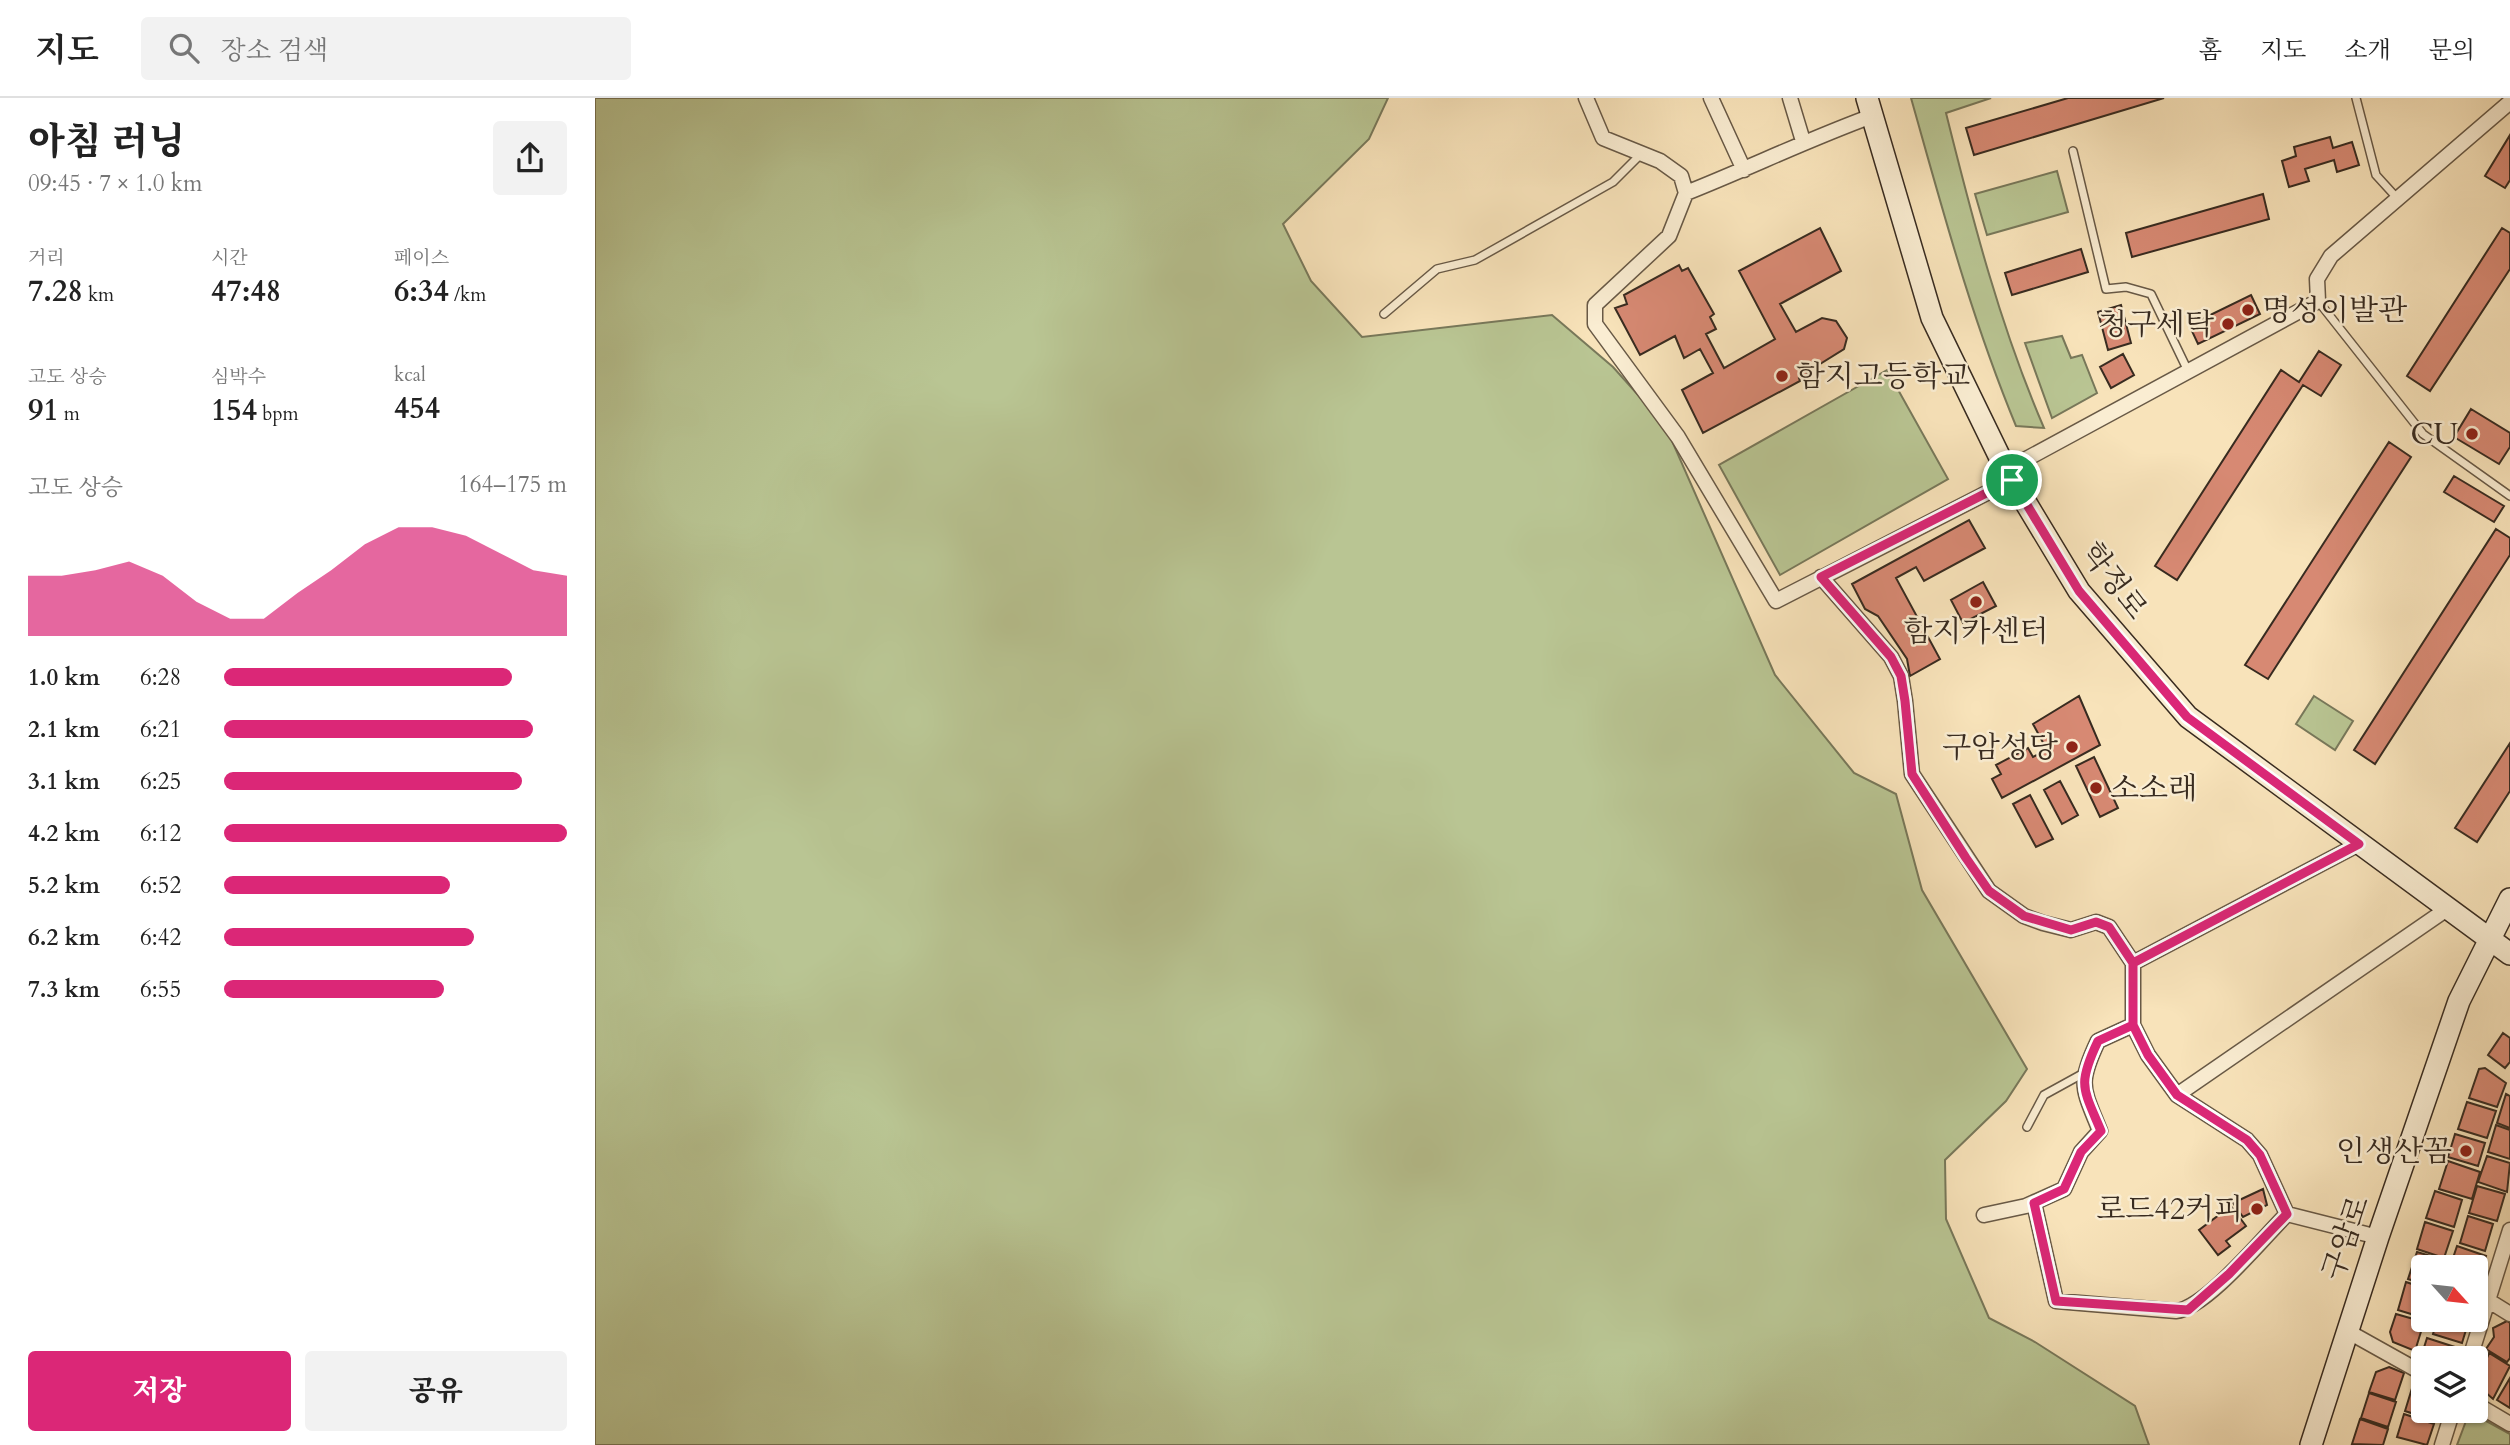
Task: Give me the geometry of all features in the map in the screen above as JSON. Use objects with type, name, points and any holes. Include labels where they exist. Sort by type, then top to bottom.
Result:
[{"type":"main road","name":"학정로","points":[[1869,107],[1932,318],[2009,475],[2079,591],[2187,717],[2510,954]]},
{"type":"main road","name":"구암로","points":[[2311,1445],[2378,1237],[2459,1001],[2510,899]]},
{"type":"street","points":[[1586,98],[1603,138],[1660,161],[1682,176],[1686,192],[1669,236],[1595,305],[1595,324],[1678,437],[1776,601],[2009,475],[2318,301],[2317,279],[2331,256],[2510,102]]},
{"type":"street","points":[[1711,98],[1744,170]]},
{"type":"street","points":[[1790,98],[1803,141]]},
{"type":"street","points":[[1686,192],[1744,170],[1869,107]]},
{"type":"street","points":[[1821,577],[1891,657],[1901,676],[1912,774],[1989,891],[2024,916],[2043,923],[2071,930],[2096,922],[2109,927],[2133,963],[2133,1025],[2148,1055],[2177,1095],[2247,1140],[2260,1155],[2287,1214]]},
{"type":"street","points":[[2133,963],[2359,844]]},
{"type":"street","points":[[2177,1095],[2447,909]]},
{"type":"street","points":[[1984,1215],[2034,1203],[2064,1189],[2081,1152],[2101,1131],[2082,1086],[2084,1073],[2098,1041],[2133,1025]]},
{"type":"street","points":[[2034,1203],[2056,1301],[2176,1311],[2188,1310],[2229,1274],[2287,1214]]},
{"type":"street","points":[[2287,1214],[2378,1237]]},
{"type":"street","points":[[2510,1230],[2489,1301],[2510,1314]]},
{"type":"street","points":[[2347,1331],[2411,1367]]},
{"type":"street","points":[[2488,1411],[2510,1424]]},
{"type":"street","points":[[2442,1445],[2449,1423]]},
{"type":"lane","points":[[2356,98],[2376,175],[2397,198]]},
{"type":"lane","points":[[2073,152],[2106,289],[2126,287],[2151,295],[2188,372]]},
{"type":"lane","points":[[1384,314],[1437,269],[1475,260],[1613,182],[1641,153]]},
{"type":"lane","points":[[2318,301],[2423,434],[2510,496]]},
{"type":"lane","points":[[2027,1126],[2044,1095],[2084,1073]]},
{"type":"green space","points":[[595,98],[1388,98],[1369,139],[1283,224],[1311,281],[1362,337],[1552,315],[1613,367],[1665,425],[1775,675],[1854,773],[1896,794],[1922,890],[2027,1069],[2006,1101],[1945,1160],[1946,1219],[1989,1318],[2035,1342],[2135,1406],[2149,1445],[595,1445]]},
{"type":"green space","points":[[1911,98],[1991,98],[1946,113],[2001,312],[2044,428],[2016,426],[1971,304]]},
{"type":"green space","points":[[2057,171],[2068,212],[1987,235],[1975,194]]},
{"type":"green space","points":[[2062,336],[2071,358],[2082,355],[2097,393],[2052,418],[2025,343]]},
{"type":"green space","points":[[1887,370],[1948,479],[1780,575],[1719,465]]},
{"type":"green space","points":[[2314,696],[2353,721],[2335,750],[2296,724]]},
{"type":"green space","points":[[2488,1422],[2510,1434],[2510,1445],[2457,1445],[2465,1423]]},
{"type":"building","points":[[2068,98],[2164,98],[1974,155],[1966,128]]},
{"type":"building","points":[[2510,135],[2510,180],[2505,188],[2485,176]]},
{"type":"building","points":[[2330,137],[2333,148],[2352,142],[2359,165],[2337,172],[2334,160],[2305,169],[2309,181],[2289,187],[2282,161],[2296,156],[2294,147]]},
{"type":"building","points":[[2263,194],[2269,219],[2132,257],[2126,233]]},
{"type":"building","points":[[1820,228],[1841,271],[1780,304],[1796,332],[1822,318],[1836,321],[1847,338],[1844,349],[1812,369],[1809,365],[1804,368],[1808,374],[1799,378],[1800,381],[1703,433],[1682,390],[1713,373],[1700,349],[1684,358],[1675,336],[1640,355],[1615,308],[1627,304],[1624,295],[1679,265],[1682,271],[1688,268],[1714,314],[1710,317],[1716,329],[1706,334],[1724,368],[1775,339],[1739,271]]},
{"type":"building","points":[[2502,228],[2510,233],[2510,269],[2430,391],[2407,376]]},
{"type":"building","points":[[2081,249],[2088,272],[2012,295],[2005,273]]},
{"type":"building","points":[[2251,295],[2260,314],[2198,344],[2191,329],[2200,324],[2198,321]]},
{"type":"building","points":[[2121,305],[2131,343],[2108,350],[2098,312]]},
{"type":"building","points":[[2319,351],[2341,365],[2321,396],[2303,385],[2177,580],[2155,566],[2281,370],[2299,382]]},
{"type":"building","points":[[2123,354],[2134,375],[2111,388],[2100,367]]},
{"type":"building","points":[[2471,409],[2510,433],[2510,447],[2499,464],[2454,437]]},
{"type":"building","points":[[2389,442],[2411,457],[2268,679],[2245,665]]},
{"type":"building","points":[[2454,476],[2504,506],[2494,522],[2444,492]]},
{"type":"building","points":[[1969,520],[1985,548],[1924,581],[1916,567],[1896,578],[1940,659],[1910,676],[1907,659],[1878,616],[1865,609],[1852,584]]},
{"type":"building","points":[[2496,529],[2510,538],[2510,555],[2375,764],[2354,750]]},
{"type":"building","points":[[1983,582],[1996,606],[1963,623],[1951,600]]},
{"type":"building","name":"구암성당","points":[[2079,696],[2100,745],[2002,798],[1992,779],[2001,774],[1996,765],[2028,748],[2033,757],[2047,750],[2033,724]]},
{"type":"building","points":[[2510,743],[2510,791],[2477,842],[2455,828]]},
{"type":"building","points":[[2094,757],[2118,808],[2100,817],[2076,766]]},
{"type":"building","points":[[2060,781],[2078,815],[2062,824],[2044,790]]},
{"type":"building","points":[[2030,795],[2053,839],[2036,847],[2013,804]]},
{"type":"building","points":[[2503,1033],[2510,1038],[2510,1062],[2505,1068],[2488,1055]]},
{"type":"building","points":[[2485,1068],[2506,1083],[2497,1107],[2469,1098],[2479,1069]]},
{"type":"building","points":[[2506,1094],[2510,1096],[2510,1128],[2497,1123]]},
{"type":"building","points":[[2467,1102],[2496,1111],[2487,1138],[2458,1129]]},
{"type":"building","points":[[2496,1125],[2510,1130],[2510,1159],[2488,1152]]},
{"type":"building","points":[[2455,1134],[2485,1143],[2478,1166],[2448,1157]]},
{"type":"building","points":[[2487,1156],[2510,1163],[2507,1192],[2478,1182]]},
{"type":"building","points":[[2448,1161],[2480,1172],[2472,1199],[2439,1189]]},
{"type":"building","points":[[2477,1186],[2505,1194],[2497,1221],[2469,1213]]},
{"type":"building","points":[[2263,1189],[2267,1205],[2243,1217],[2233,1203]]},
{"type":"building","points":[[2435,1191],[2462,1200],[2454,1227],[2426,1218]]},
{"type":"building","points":[[2231,1206],[2246,1226],[2226,1241],[2230,1246],[2218,1255],[2199,1230]]},
{"type":"building","points":[[2468,1216],[2493,1224],[2485,1251],[2460,1243]]},
{"type":"building","points":[[2425,1222],[2453,1231],[2445,1255],[2417,1249]]},
{"type":"building","points":[[2457,1246],[2483,1255],[2454,1255]]},
{"type":"building","points":[[2406,1282],[2411,1284],[2411,1314],[2398,1310]]},
{"type":"building","points":[[2396,1314],[2411,1318],[2411,1332],[2421,1332],[2417,1346],[2411,1346],[2411,1349],[2393,1342],[2390,1332]]},
{"type":"building","points":[[2507,1321],[2510,1323],[2510,1358],[2507,1362],[2488,1350],[2494,1337],[2493,1328]]},
{"type":"building","points":[[2434,1332],[2465,1332],[2462,1343]]},
{"type":"building","points":[[2427,1338],[2452,1346],[2424,1346]]},
{"type":"building","points":[[2489,1353],[2510,1366],[2493,1399],[2488,1395]]},
{"type":"building","points":[[2389,1367],[2404,1373],[2395,1400],[2369,1392],[2376,1372]]},
{"type":"building","points":[[2510,1378],[2510,1408],[2497,1400]]},
{"type":"building","points":[[2411,1392],[2411,1413],[2405,1411]]},
{"type":"building","points":[[2369,1393],[2396,1402],[2388,1427],[2361,1418]]},
{"type":"building","points":[[2404,1414],[2411,1416],[2411,1423],[2434,1424],[2427,1445],[2397,1437]]},
{"type":"building","points":[[2360,1419],[2388,1429],[2383,1445],[2352,1444]]},
{"type":"place","name":"명성이발관","points":[[2248,310]]},
{"type":"place","name":"청구세탁","points":[[2228,324]]},
{"type":"place","name":"함지고등학교","points":[[1782,376]]},
{"type":"place","name":"CU","points":[[2472,434]]},
{"type":"place","name":"함지카센터","points":[[1976,602]]},
{"type":"place","name":"구암성당","points":[[2072,747]]},
{"type":"place","name":"소소래","points":[[2096,788]]},
{"type":"place","name":"인생산꼼","points":[[2466,1151]]},
{"type":"place","name":"로드42커피","points":[[2257,1209]]},
{"type":"route","points":[[2012,480],[1821,577],[1860,618],[1891,657],[1901,676],[1912,774],[1989,891],[2024,916],[2043,923],[2071,930],[2096,922],[2109,927],[2133,963],[2133,1025],[2098,1041],[2084,1073],[2082,1086],[2101,1131],[2081,1152],[2064,1189],[2034,1203],[2056,1301],[2188,1310],[2229,1274],[2287,1214],[2260,1155],[2247,1140],[2177,1095],[2148,1055],[2133,1025],[2133,963],[2359,844],[2187,717],[2079,591],[2012,480]]}]
